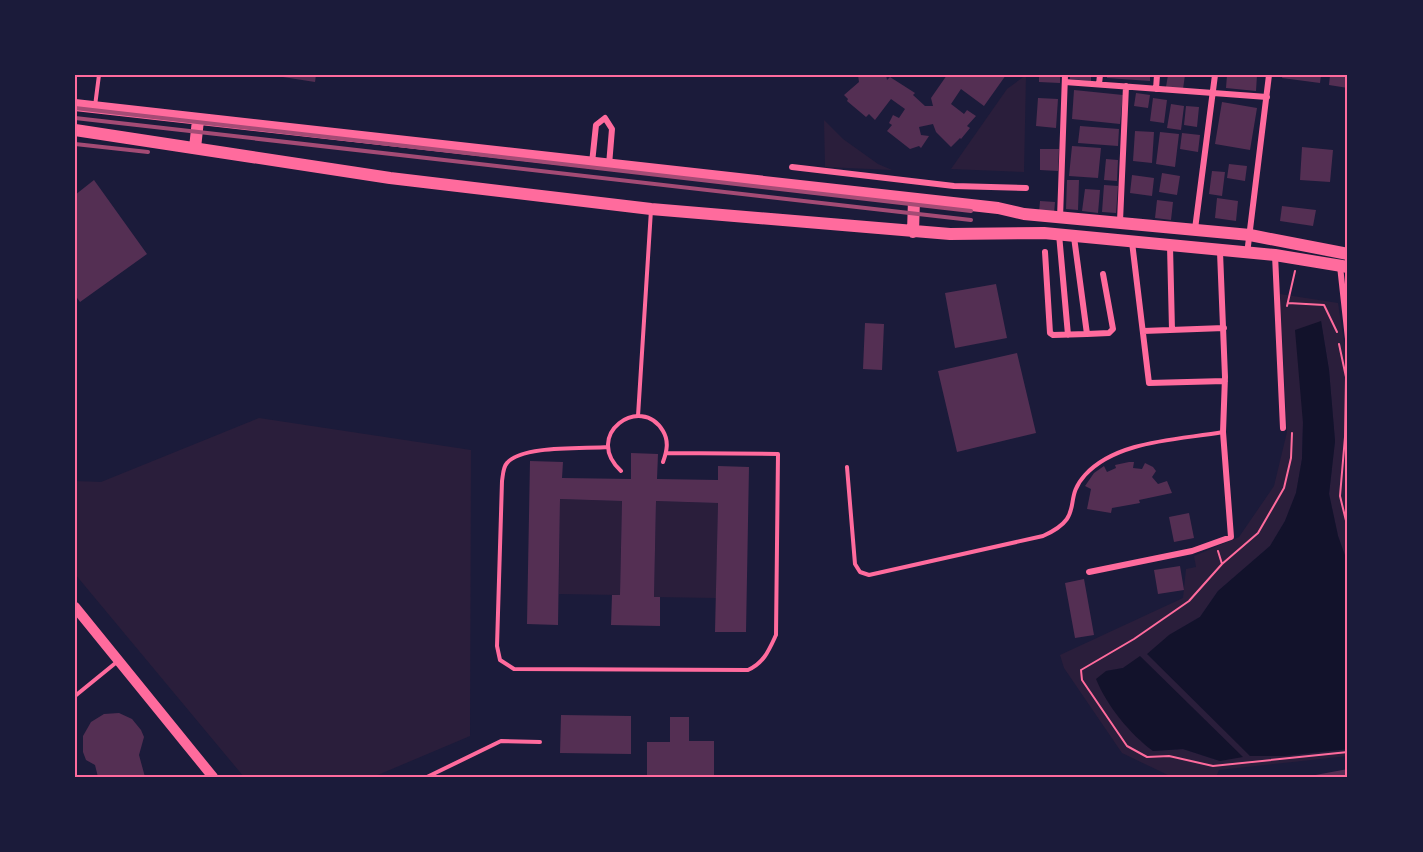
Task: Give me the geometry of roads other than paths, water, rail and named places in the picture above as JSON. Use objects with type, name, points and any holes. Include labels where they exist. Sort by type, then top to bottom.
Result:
[{"type":"main road","points":[[75,105],[198,120],[312,129],[952,203],[1060,218],[1120,221],[1250,235],[1348,254]]},
{"type":"main road","points":[[195,148],[198,120]]},
{"type":"main road","points":[[75,130],[390,178],[651,209],[913,232],[1059,234],[1247,255],[1275,255],[1344,267]]},
{"type":"main road","points":[[913,232],[914,199]]},
{"type":"main road","points":[[75,607],[213,777]]},
{"type":"street","points":[[1099,84],[1100,75]]},
{"type":"street","points":[[1156,88],[1157,75]]},
{"type":"street","points":[[1195,229],[1215,75]]},
{"type":"street","points":[[1247,255],[1269,75]]},
{"type":"street","points":[[1060,218],[1065,79],[1099,84],[1267,97]]},
{"type":"street","points":[[1120,221],[1126,86]]},
{"type":"street","points":[[592,163],[596,124],[605,118],[612,129],[609,165]]},
{"type":"street","points":[[792,167],[954,186],[1026,188]]},
{"type":"street","points":[[1059,234],[1068,335]]},
{"type":"street","points":[[1074,236],[1087,334]]},
{"type":"street","points":[[1132,242],[1149,383],[1225,381]]},
{"type":"street","points":[[1170,246],[1172,330]]},
{"type":"street","points":[[1045,252],[1049,330],[1053,335],[1109,333],[1113,329],[1103,274]]},
{"type":"street","points":[[1089,572],[1192,551],[1231,537],[1223,432],[1225,381],[1220,252]]},
{"type":"street","points":[[1275,255],[1283,428]]},
{"type":"street","points":[[1344,267],[1348,339]]},
{"type":"street","points":[[1143,331],[1224,328]]},
{"type":"lane","points":[[94,107],[99,75]]},
{"type":"lane","points":[[638,416],[651,209]]},
{"type":"lane","points":[[621,471],[610,457],[608,447],[613,429],[620,422],[638,416],[655,421],[662,428],[668,444],[663,462]]},
{"type":"lane","points":[[847,467],[855,564],[860,572],[869,575],[1043,536],[1064,525],[1070,517],[1074,494],[1083,477],[1096,465],[1131,448],[1223,432]]},
{"type":"lane","points":[[608,447],[531,452],[514,457],[505,465],[502,481],[496,646],[500,660],[514,669],[748,669],[759,665],[776,635],[778,454],[667,453]]},
{"type":"lane","points":[[75,696],[119,661]]},
{"type":"lane","points":[[427,777],[501,741],[540,742]]},
{"type":"railway","points":[[75,108],[971,211]]},
{"type":"railway","points":[[75,118],[971,220]]},
{"type":"railway","points":[[75,144],[148,152]]}]
